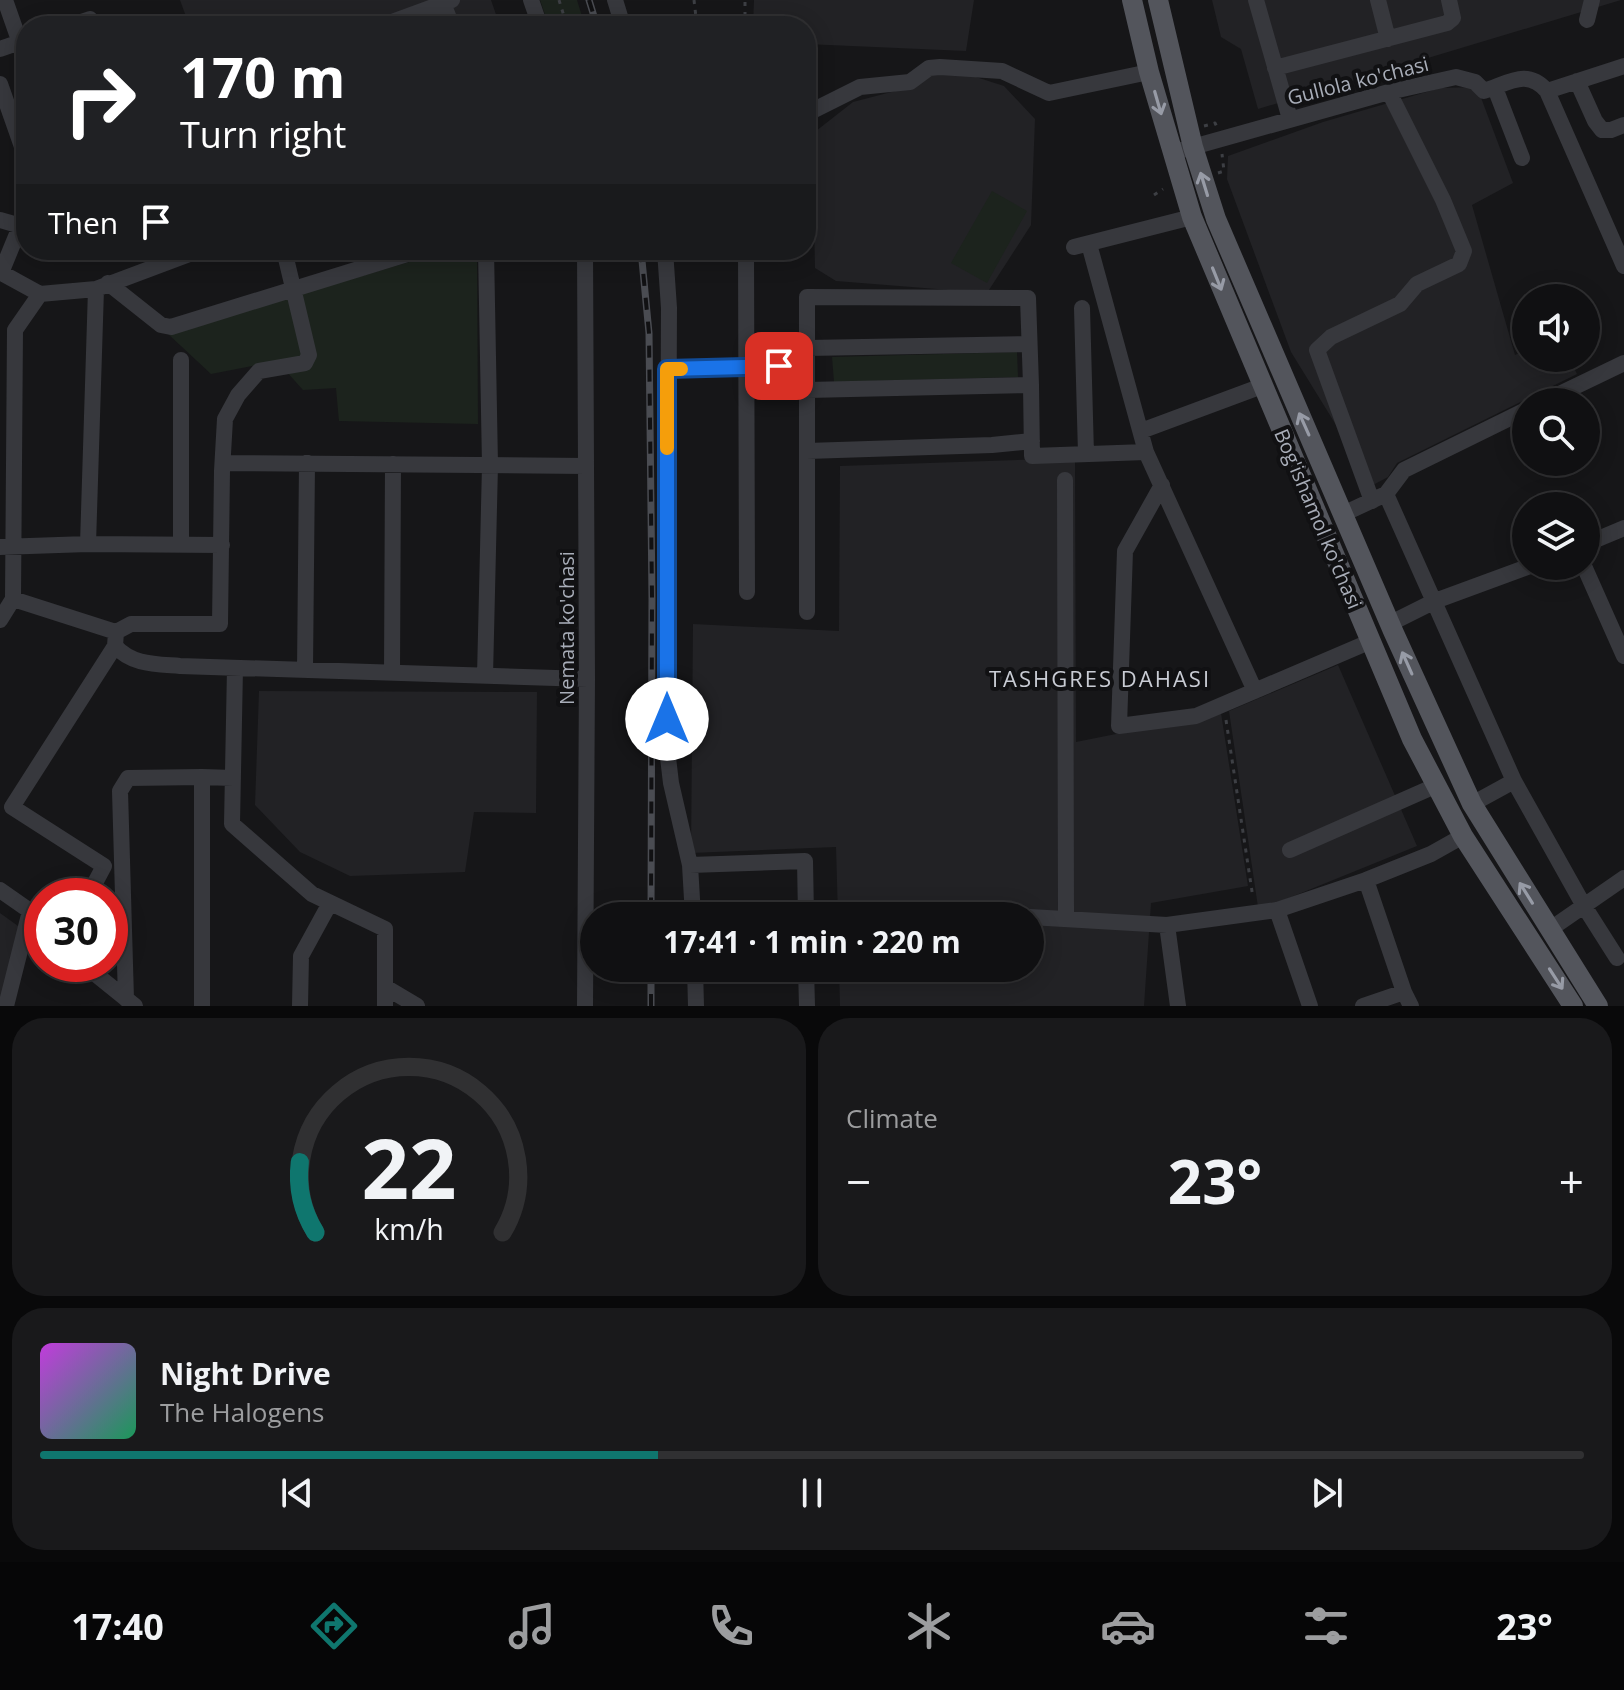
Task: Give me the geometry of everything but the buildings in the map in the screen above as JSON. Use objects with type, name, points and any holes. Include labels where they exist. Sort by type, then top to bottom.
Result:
[{"type":"main road","name":"Bog'ishamol ko'chasi","points":[[1132,0],[1149,72],[1192,217],[1369,642],[1435,786],[1466,841],[1573,1006]]},
{"type":"main road","name":"Bog'ishamol ko'chasi","points":[[1158,0],[1193,147],[1216,219],[1391,628],[1472,804],[1598,1006]]},
{"type":"main road","points":[[1369,642],[1391,628]]},
{"type":"main road","points":[[1466,841],[1489,835]]},
{"type":"street","points":[[5,0],[16,31]]},
{"type":"street","points":[[1256,0],[1290,119]]},
{"type":"street","points":[[1378,0],[1388,39]]},
{"type":"street","points":[[1275,68],[1447,23],[1453,18],[1449,0]]},
{"type":"street","points":[[1587,20],[1592,0]]},
{"type":"street","points":[[405,16],[437,3]]},
{"type":"street","points":[[1624,66],[1547,91],[1624,266]]},
{"type":"street","points":[[816,109],[860,87],[910,82],[929,68],[1002,71],[1049,93],[1149,72]]},
{"type":"street","name":"Gullola ko'chasi","points":[[1172,153],[1389,92],[1456,77],[1475,82],[1484,91],[1527,77],[1538,81],[1547,91]]},
{"type":"street","points":[[1577,81],[1602,130],[1624,125]]},
{"type":"street","points":[[0,84],[16,130]]},
{"type":"street","points":[[1495,88],[1522,158]]},
{"type":"street","points":[[1389,92],[1443,200],[1464,251],[1459,264],[1417,284],[1400,304],[1331,337],[1317,350],[1379,497],[1435,601],[1471,689],[1514,781],[1617,958]]},
{"type":"street","points":[[1192,217],[1082,245],[1146,452],[1255,691]]},
{"type":"street","points":[[16,236],[1,272],[40,294],[102,286],[173,260]]},
{"type":"street","points":[[99,878],[104,866],[6,803],[115,639],[131,624],[220,624],[225,419],[238,395],[259,371],[308,360],[286,260]]},
{"type":"street","points":[[102,286],[166,327],[388,260]]},
{"type":"street","points":[[485,676],[490,465],[486,260]]},
{"type":"street","name":"Nemata ko'chasi","points":[[585,260],[585,1006]]},
{"type":"street","points":[[666,260],[669,308],[667,749],[671,783],[690,865],[692,902]]},
{"type":"street","points":[[746,260],[747,592]]},
{"type":"street","points":[[88,544],[102,286]]},
{"type":"street","points":[[0,620],[13,599],[7,546],[7,384],[15,330],[40,294]]},
{"type":"street","points":[[807,612],[807,297],[1028,298],[1032,456],[1146,452]]},
{"type":"street","points":[[1082,308],[1086,454]]},
{"type":"street","points":[[667,369],[1028,344]]},
{"type":"street","points":[[181,360],[181,545]]},
{"type":"street","points":[[1572,388],[1624,363]]},
{"type":"street","points":[[807,390],[1031,385]]},
{"type":"street","points":[[1141,431],[1262,386]]},
{"type":"street","points":[[1343,514],[1379,497],[1404,470],[1512,417]]},
{"type":"street","points":[[807,451],[1032,441]]},
{"type":"street","points":[[222,471],[223,463],[586,466]]},
{"type":"street","points":[[305,670],[307,463]]},
{"type":"street","points":[[392,673],[393,464]]},
{"type":"street","points":[[1065,480],[1066,919]]},
{"type":"street","points":[[1162,485],[1125,551],[1119,726],[1196,716],[1369,642]]},
{"type":"street","points":[[1600,538],[1624,528]]},
{"type":"street","points":[[7,546],[222,545]]},
{"type":"street","points":[[1391,628],[1435,601],[1512,573]]},
{"type":"street","points":[[1590,580],[1624,656]]},
{"type":"street","points":[[13,599],[115,639],[124,656],[147,663],[587,679]]},
{"type":"street","points":[[235,668],[232,824],[312,894],[385,929],[385,1006]]},
{"type":"street","points":[[202,777],[202,1006]]},
{"type":"street","points":[[130,1003],[120,791],[128,778],[233,778]]},
{"type":"street","points":[[1472,804],[1514,781]]},
{"type":"street","points":[[1290,850],[1435,786]]},
{"type":"street","points":[[1044,918],[1167,925],[1277,910],[1466,841]]},
{"type":"street","points":[[690,865],[805,861],[806,902]]},
{"type":"street","points":[[1549,930],[1624,878]]},
{"type":"street","points":[[1363,1006],[1408,999],[1366,880]]},
{"type":"street","points":[[0,890],[24,907]]},
{"type":"street","points":[[300,1006],[301,956],[330,903]]},
{"type":"street","points":[[1277,910],[1310,1006]]},
{"type":"street","points":[[1167,925],[1178,1006]]},
{"type":"street","points":[[6,1006],[24,935]]},
{"type":"street","points":[[108,982],[130,1003]]},
{"type":"street","points":[[695,982],[696,1006]]},
{"type":"street","points":[[806,982],[807,1006]]},
{"type":"street","points":[[385,987],[417,1006]]},
{"type":"path","points":[[1204,126],[1215,123]]},
{"type":"path","points":[[1218,173],[1224,171]]},
{"type":"path","points":[[1154,195],[1163,189]]},
{"type":"path","points":[[1223,704],[1255,913]]},
{"type":"shaded area","points":[[180,0],[491,0],[497,16],[186,16]]},
{"type":"shaded area","points":[[540,0],[577,0],[582,16],[546,16]]},
{"type":"shaded area","points":[[754,0],[974,0],[966,51],[816,44],[816,16],[753,16]]},
{"type":"shaded area","points":[[1212,0],[1621,0],[1258,109],[1241,49],[1221,37]]},
{"type":"shaded area","points":[[948,68],[1004,86],[1035,119],[1031,225],[987,293],[836,281],[815,268],[816,131],[853,102],[899,90]]},
{"type":"shaded area","points":[[1477,87],[1513,183],[1472,205],[1512,345],[1512,372],[1577,374],[1549,388],[1512,388],[1512,406],[1397,463],[1388,477],[1373,485],[1291,352],[1227,179],[1228,156],[1323,122],[1440,88]]},
{"type":"shaded area","points":[[992,191],[1027,211],[987,283],[951,263]]},
{"type":"shaded area","points":[[416,260],[477,260],[478,424],[339,421],[336,388],[303,390],[277,361],[211,374],[167,333]]},
{"type":"shaded area","points":[[1017,352],[1018,377],[834,382],[832,357]]},
{"type":"shaded area","points":[[1075,458],[1076,742],[1221,713],[1248,886],[1151,903],[1144,1006],[840,1006],[839,982],[1044,982],[1044,902],[838,902],[836,847],[691,853],[693,624],[839,631],[840,466]]},
{"type":"shaded area","points":[[1338,665],[1417,846],[1279,902],[1258,907],[1229,711]]},
{"type":"shaded area","points":[[259,691],[537,692],[536,813],[474,812],[465,872],[350,876],[300,852],[255,805]]},
{"type":"shaded area","points":[[0,913],[24,930],[24,934],[0,1006]]},
{"type":"railway","points":[[589,0],[594,16]]},
{"type":"railway","points":[[642,260],[649,333],[651,902]]},
{"type":"railway","points":[[651,982],[651,1006]]},
{"type":"slow traffic","points":[[667,448],[667,369],[681,369]]},
{"type":"district","name":"TASHGRES DAHASI","points":[[1100,679]]},
{"type":"route","points":[[667,719],[667,369],[779,366]]}]
